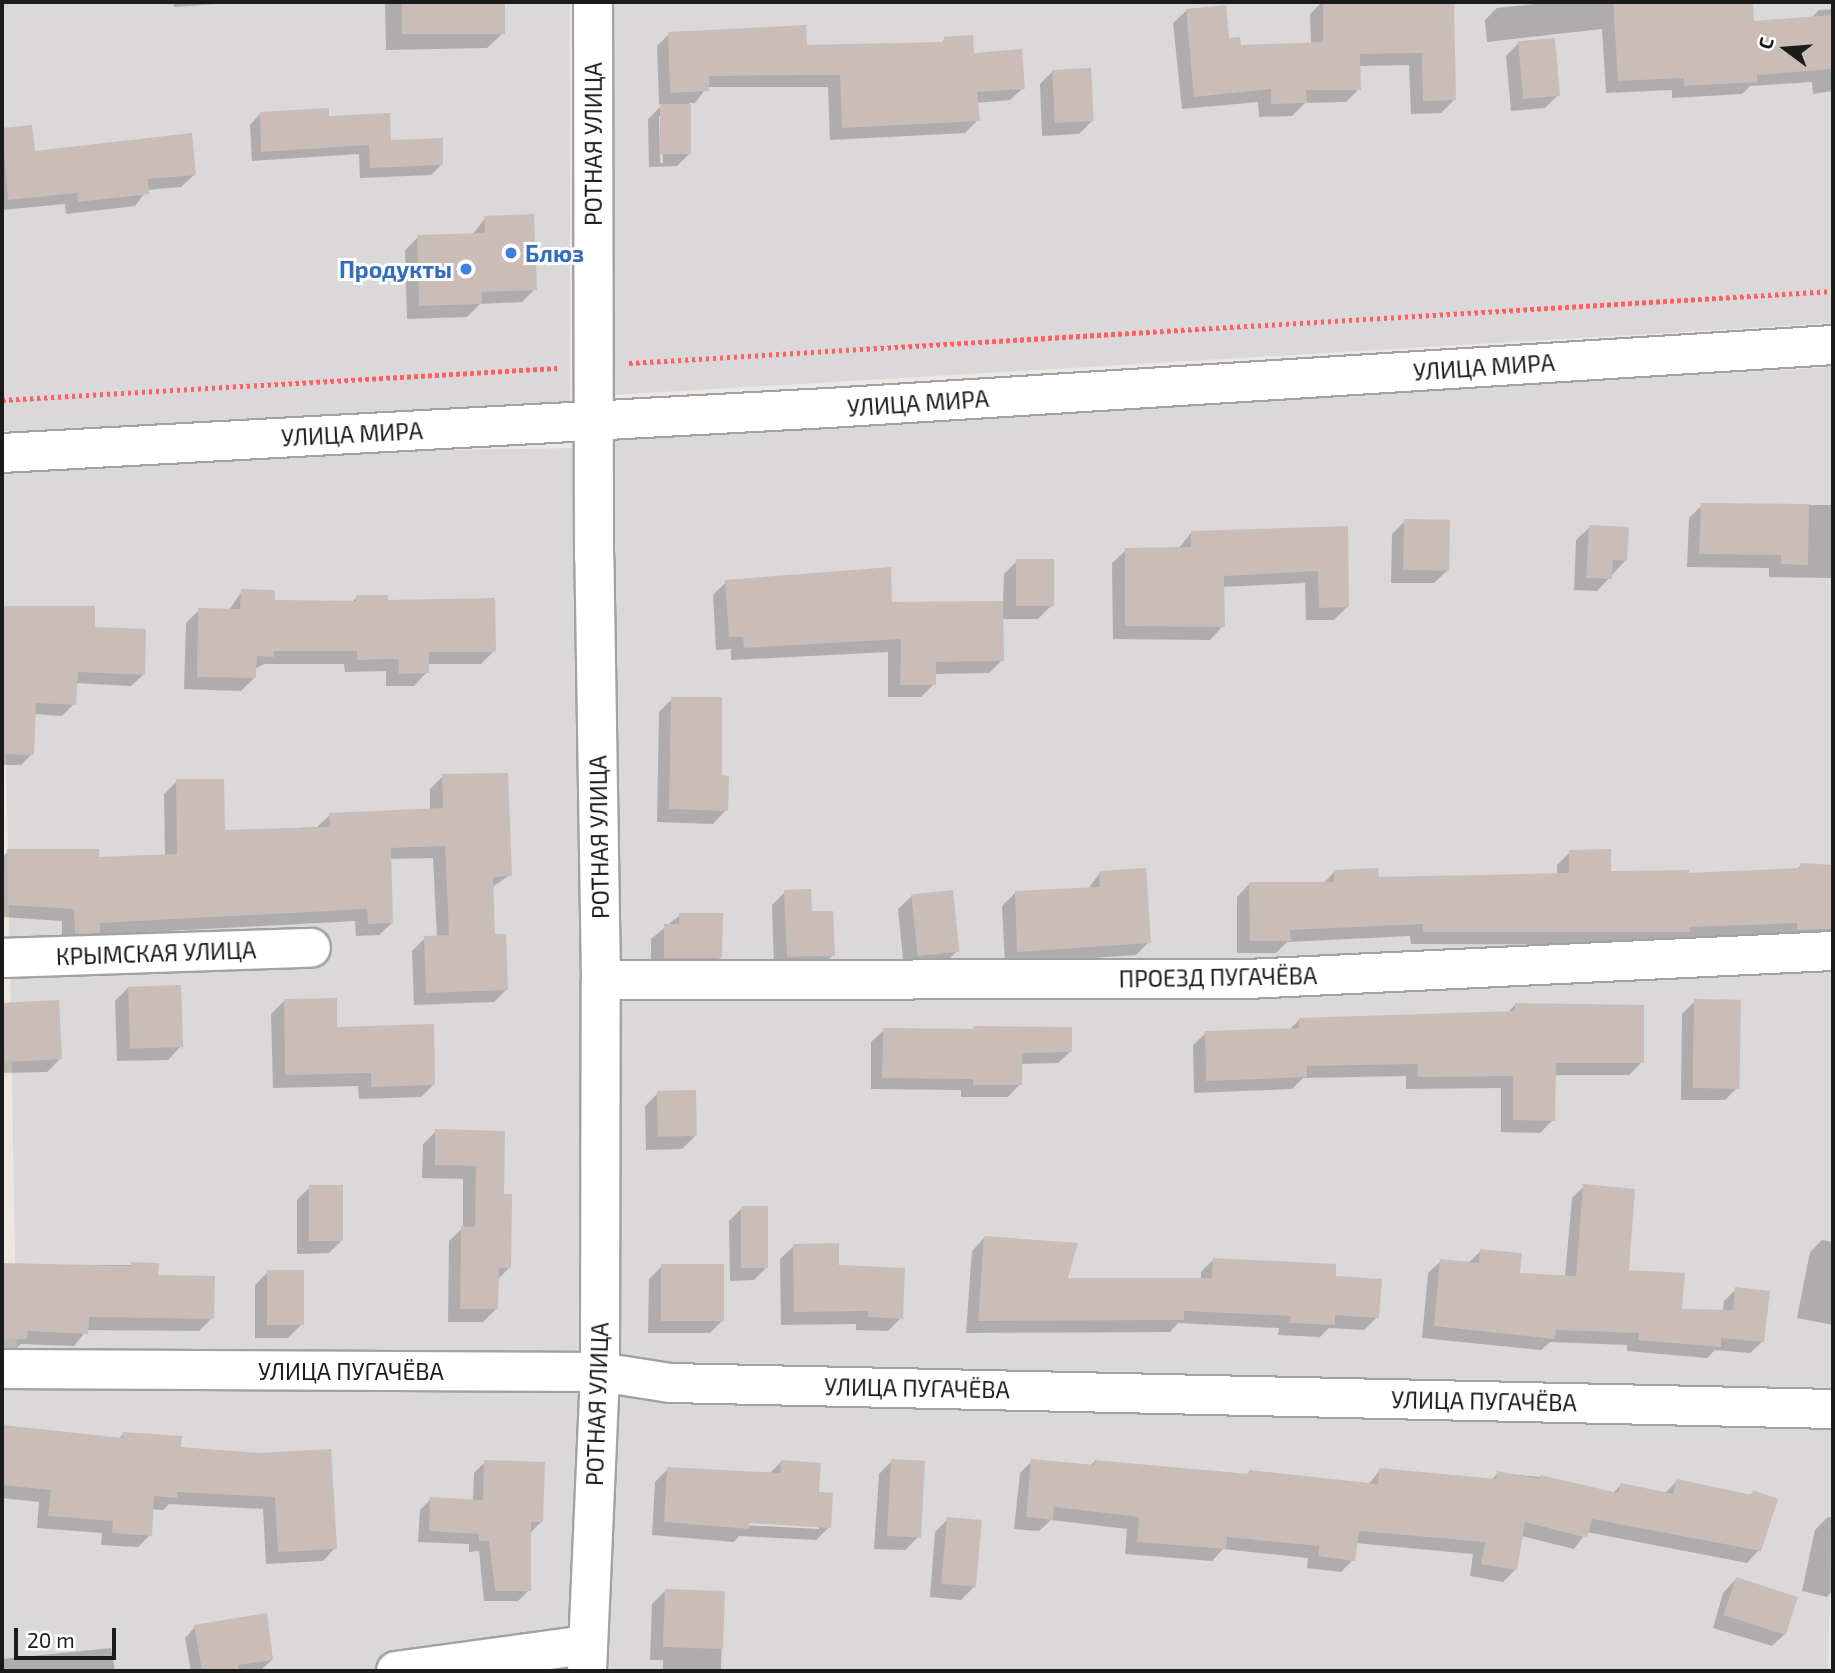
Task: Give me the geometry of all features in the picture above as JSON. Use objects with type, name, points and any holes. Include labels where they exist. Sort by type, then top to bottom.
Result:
[{"type":"street","name":"РОТНАЯ УЛИЦА","points":[[587,1658],[600,1373],[601,980],[594,421],[593,2]]},
{"type":"street","name":"УЛИЦА МИРА","points":[[2,453],[594,421],[1833,345]]},
{"type":"street","name":"КРЫМСКАЯ УЛИЦА","points":[[2,958],[311,948]]},
{"type":"street","name":"ПРОЕЗД ПУГАЧЁВА","points":[[601,980],[1247,979],[1833,951]]},
{"type":"street","name":"УЛИЦА ПУГАЧЁВА","points":[[2,1369],[600,1373],[670,1383],[1833,1409]]},
{"type":"street","points":[[396,1671],[587,1658]]},
{"type":"path","points":[[2,400],[1833,291]]},
{"type":"shaded area","points":[[2,2],[570,2],[570,431],[2,431]]},
{"type":"shaded area","points":[[607,2],[1833,2],[1833,323],[612,395]]},
{"type":"shaded area","points":[[1833,367],[1833,941],[1245,970],[615,972],[605,439]]},
{"type":"shaded area","points":[[573,448],[589,1356],[17,1366],[2,458]]},
{"type":"shaded area","points":[[614,959],[1833,959],[1833,1398],[614,1398]]},
{"type":"shaded area","points":[[2,1378],[583,1378],[583,1671],[2,1671]]},
{"type":"shaded area","points":[[614,1395],[1833,1416],[1828,1671],[609,1671]]},
{"type":"building","points":[[402,2],[505,2],[505,34],[402,34]]},
{"type":"building","points":[[1323,2],[1454,2],[1456,100],[1423,101],[1422,53],[1360,54],[1361,90],[1306,90],[1307,103],[1271,104],[1271,89],[1194,97],[1186,9],[1226,5],[1229,38],[1240,37],[1241,45],[1323,42]]},
{"type":"building","points":[[1613,2],[1753,2],[1754,21],[1833,15],[1833,69],[1757,75],[1757,82],[1684,86],[1684,78],[1618,81]]},
{"type":"building","points":[[806,25],[807,45],[944,42],[944,37],[973,35],[974,53],[1022,49],[1025,89],[977,92],[980,121],[842,128],[840,75],[709,76],[709,91],[670,93],[668,32]]},
{"type":"building","points":[[1555,38],[1560,96],[1523,99],[1518,41]]},
{"type":"building","points":[[1091,68],[1094,121],[1055,123],[1052,70]]},
{"type":"building","points":[[660,104],[691,104],[691,154],[660,154]]},
{"type":"building","points":[[329,108],[329,116],[390,113],[391,140],[443,138],[443,165],[370,168],[369,145],[261,152],[260,112]]},
{"type":"building","points":[[32,125],[35,151],[192,133],[196,175],[148,179],[149,194],[78,202],[77,193],[8,200],[2,128]]},
{"type":"building","points":[[534,214],[537,290],[482,292],[482,304],[419,306],[417,235],[485,233],[484,216]]},
{"type":"building","points":[[1701,503],[1809,504],[1808,565],[1781,564],[1781,555],[1699,554]]},
{"type":"building","points":[[1404,519],[1450,520],[1449,571],[1403,570]]},
{"type":"building","points":[[1589,525],[1629,527],[1627,561],[1613,560],[1612,579],[1586,578]]},
{"type":"building","points":[[1348,526],[1349,607],[1319,608],[1318,571],[1224,576],[1225,627],[1125,626],[1125,548],[1191,547],[1191,531]]},
{"type":"building","points":[[1016,559],[1054,559],[1054,606],[1016,606]]},
{"type":"building","points":[[891,567],[892,602],[1003,601],[1004,661],[936,662],[936,685],[900,685],[901,639],[744,648],[743,637],[729,637],[725,580]]},
{"type":"building","points":[[241,589],[275,590],[275,600],[356,601],[356,595],[388,595],[388,600],[495,598],[496,652],[429,652],[429,673],[399,674],[398,659],[357,660],[357,651],[274,651],[274,657],[257,656],[256,678],[197,677],[198,608],[240,609]]},
{"type":"building","points":[[2,606],[95,606],[95,627],[146,629],[145,675],[78,672],[76,705],[36,703],[34,755],[2,754]]},
{"type":"building","points":[[671,697],[722,697],[722,775],[729,776],[728,811],[669,809]]},
{"type":"building","points":[[508,773],[512,876],[493,877],[495,934],[506,934],[508,990],[426,993],[424,936],[449,935],[445,846],[391,848],[393,923],[368,924],[367,909],[100,923],[100,933],[75,934],[74,909],[8,905],[7,849],[99,849],[99,857],[177,854],[176,779],[224,779],[225,830],[330,827],[329,813],[443,808],[442,774]]},
{"type":"building","points":[[1611,849],[1611,871],[1689,870],[1689,873],[1800,868],[1801,863],[1833,865],[1833,929],[1797,930],[1797,923],[1690,927],[1690,932],[1423,932],[1423,924],[1290,930],[1291,941],[1250,941],[1249,882],[1334,882],[1334,870],[1378,868],[1379,877],[1569,873],[1569,850]]},
{"type":"building","points":[[1146,868],[1151,943],[1017,952],[1015,891],[1100,887],[1099,871]]},
{"type":"building","points":[[811,889],[812,911],[833,911],[835,956],[787,957],[784,890]]},
{"type":"building","points":[[953,890],[959,952],[918,956],[911,894]]},
{"type":"building","points":[[679,913],[723,913],[722,958],[664,958],[664,924],[679,924]]},
{"type":"building","points":[[181,985],[183,1047],[130,1049],[128,987]]},
{"type":"building","points":[[337,998],[337,1027],[434,1024],[435,1085],[371,1087],[371,1073],[285,1075],[284,999]]},
{"type":"building","points":[[1694,999],[1741,1000],[1739,1089],[1692,1088]]},
{"type":"building","points":[[59,1000],[62,1059],[5,1062],[2,1003]]},
{"type":"building","points":[[1515,1003],[1644,1005],[1644,1063],[1556,1063],[1555,1121],[1513,1120],[1513,1076],[1418,1077],[1418,1064],[1307,1066],[1307,1077],[1206,1081],[1205,1031],[1299,1028],[1299,1018],[1515,1011]]},
{"type":"building","points":[[973,1026],[1072,1027],[1072,1052],[1022,1053],[1022,1085],[973,1085],[973,1079],[882,1078],[883,1028],[973,1029]]},
{"type":"building","points":[[696,1090],[697,1136],[658,1137],[657,1091]]},
{"type":"building","points":[[435,1129],[505,1131],[504,1194],[512,1194],[511,1268],[499,1268],[498,1309],[460,1309],[461,1226],[475,1227],[476,1166],[435,1165]]},
{"type":"building","points":[[1583,1184],[1635,1189],[1629,1270],[1685,1273],[1682,1309],[1733,1310],[1735,1287],[1770,1291],[1764,1342],[1721,1338],[1721,1347],[1638,1340],[1639,1333],[1556,1330],[1555,1339],[1434,1326],[1440,1259],[1479,1263],[1480,1249],[1522,1253],[1520,1273],[1576,1276]]},
{"type":"building","points":[[309,1185],[343,1185],[343,1241],[309,1241]]},
{"type":"building","points":[[741,1206],[768,1206],[768,1268],[741,1268]]},
{"type":"building","points":[[984,1236],[1078,1243],[1068,1278],[1212,1278],[1213,1258],[1336,1264],[1336,1276],[1382,1279],[1379,1318],[1335,1315],[1335,1325],[1290,1323],[1291,1316],[1184,1311],[1184,1320],[978,1321]]},
{"type":"building","points":[[839,1243],[839,1265],[905,1268],[903,1319],[868,1317],[868,1311],[794,1312],[793,1244]]},
{"type":"building","points":[[131,1262],[159,1263],[158,1275],[215,1276],[214,1319],[89,1317],[88,1334],[28,1331],[27,1339],[2,1339],[2,1263],[131,1266]]},
{"type":"building","points":[[661,1264],[724,1264],[724,1321],[661,1321]]},
{"type":"building","points":[[267,1270],[304,1270],[304,1325],[267,1325]]},
{"type":"building","points":[[2,1425],[122,1438],[123,1432],[182,1436],[181,1447],[260,1453],[331,1449],[337,1549],[278,1552],[275,1497],[177,1492],[177,1498],[154,1496],[152,1536],[112,1533],[113,1521],[48,1516],[51,1490],[2,1485]]},
{"type":"building","points":[[891,1459],[925,1461],[921,1538],[887,1536]]},
{"type":"building","points":[[1031,1459],[1094,1465],[1094,1460],[1249,1474],[1249,1470],[1378,1484],[1379,1468],[1496,1479],[1497,1471],[1540,1479],[1540,1475],[1618,1493],[1621,1483],[1673,1494],[1677,1479],[1752,1495],[1753,1490],[1778,1499],[1761,1551],[1592,1519],[1587,1538],[1525,1522],[1517,1570],[1481,1564],[1485,1542],[1359,1531],[1355,1561],[1318,1556],[1319,1546],[1227,1537],[1226,1549],[1137,1542],[1139,1517],[1054,1507],[1053,1520],[1026,1517]]},
{"type":"building","points":[[484,1460],[545,1462],[543,1522],[531,1522],[531,1591],[495,1591],[489,1541],[479,1541],[479,1534],[429,1531],[430,1497],[483,1500]]},
{"type":"building","points":[[781,1460],[821,1463],[819,1492],[833,1493],[831,1528],[749,1523],[749,1529],[664,1522],[667,1467],[780,1473]]},
{"type":"building","points":[[947,1517],[982,1520],[976,1587],[941,1584]]},
{"type":"building","points":[[1736,1577],[1798,1597],[1785,1635],[1724,1615]]},
{"type":"building","points":[[665,1589],[725,1591],[723,1649],[663,1647]]},
{"type":"building","points":[[267,1613],[273,1660],[238,1665],[239,1671],[202,1671],[194,1625]]},
{"type":"place","name":"Блюз","points":[[511,253]]},
{"type":"place","name":"Продукты","points":[[466,269]]}]
